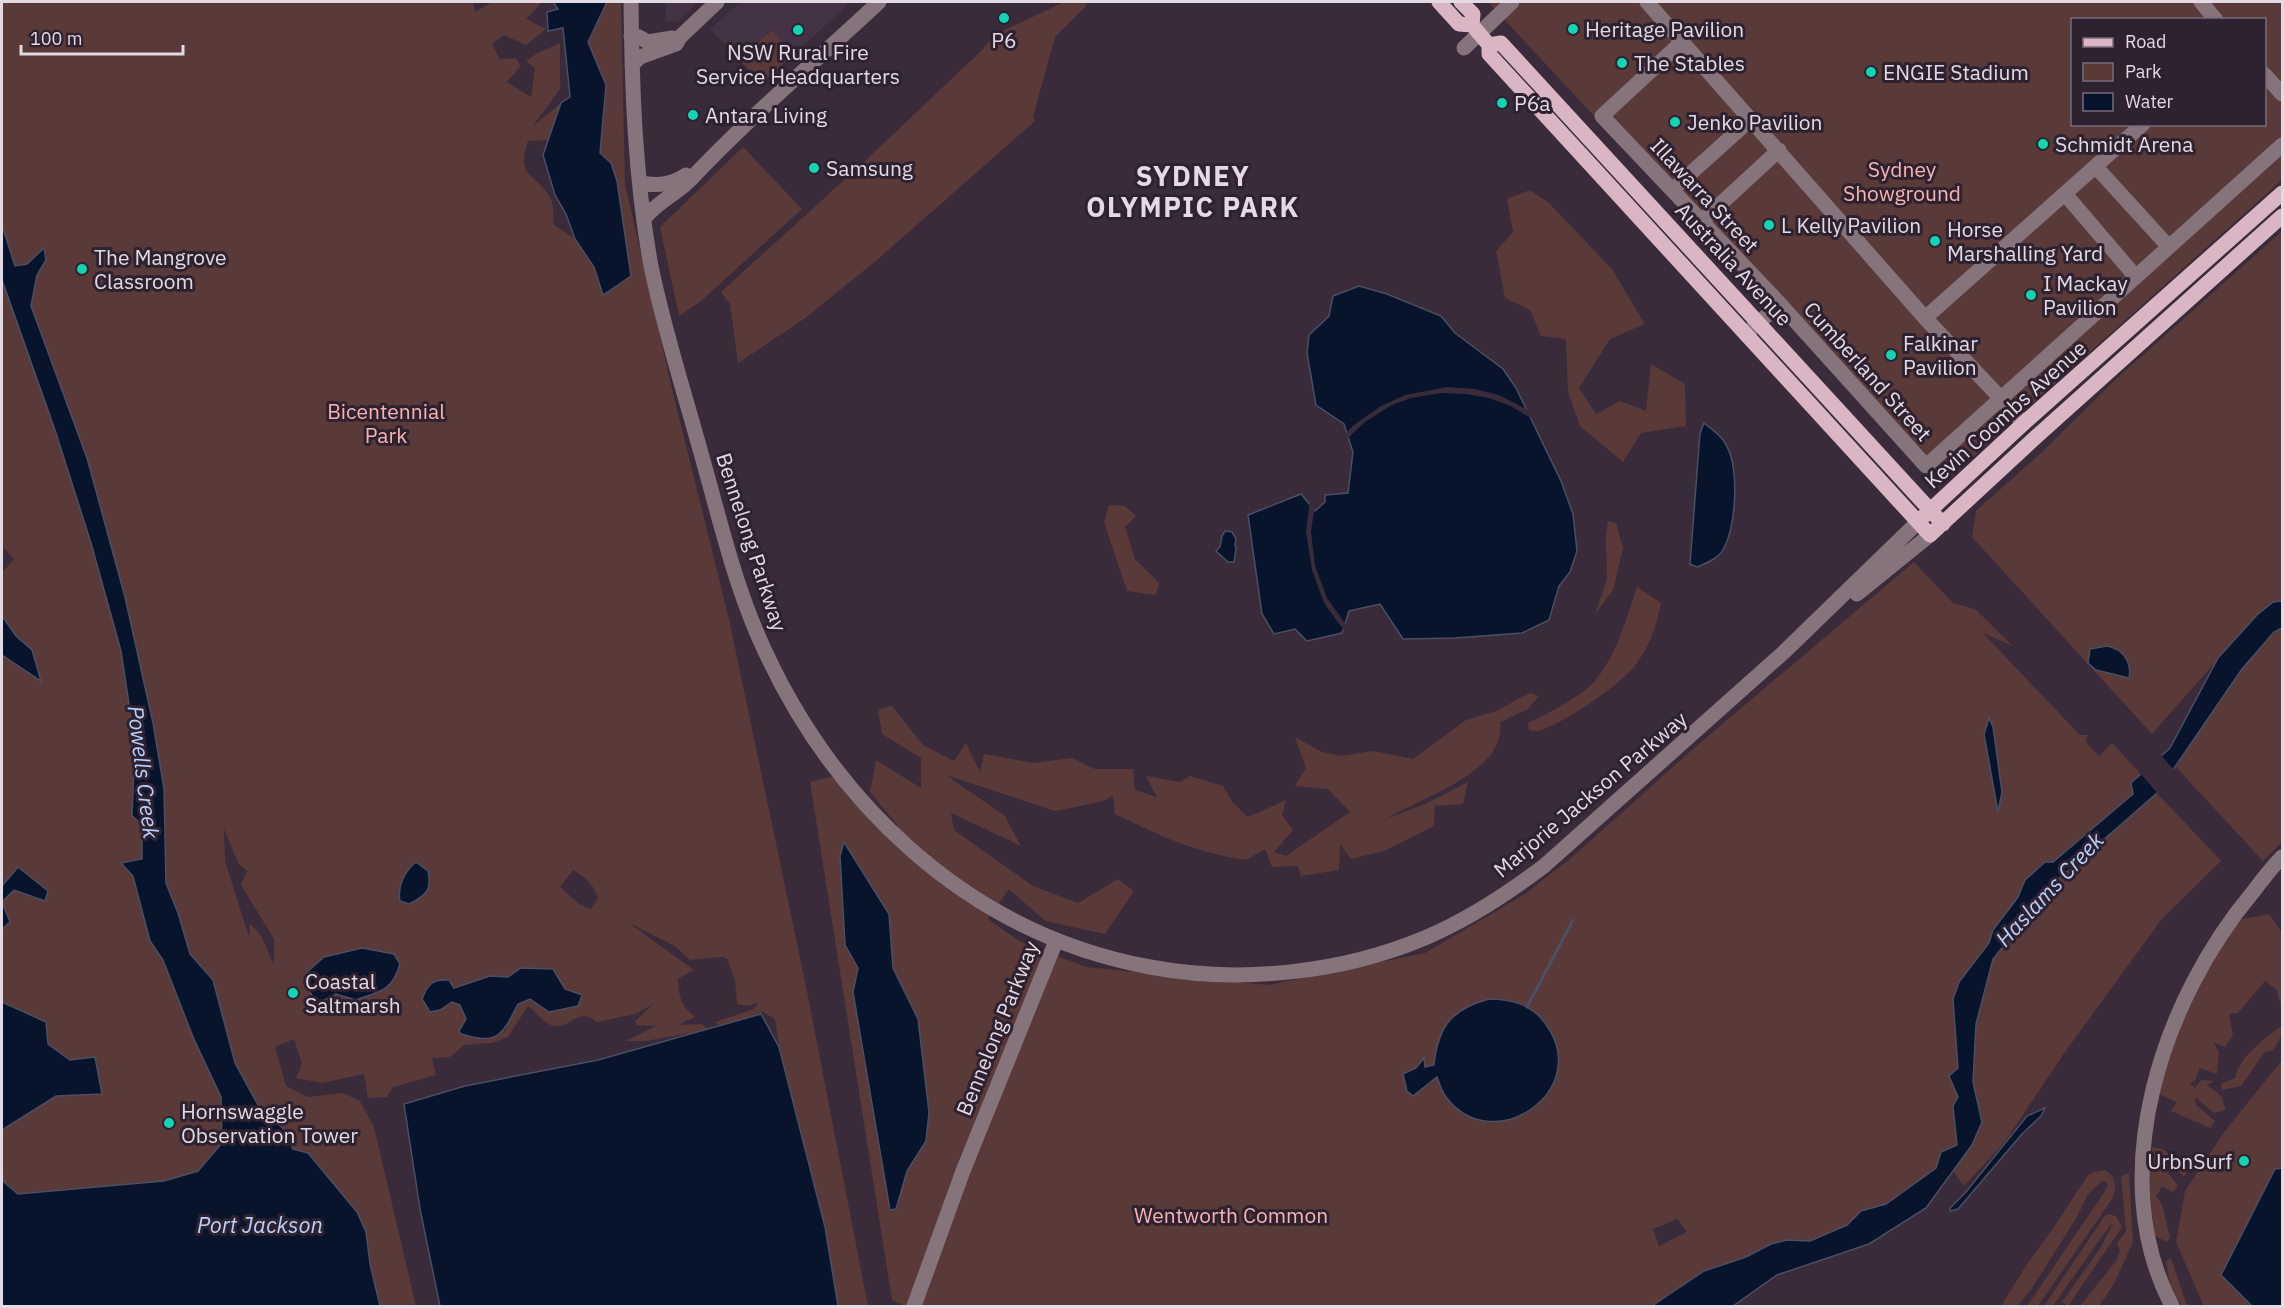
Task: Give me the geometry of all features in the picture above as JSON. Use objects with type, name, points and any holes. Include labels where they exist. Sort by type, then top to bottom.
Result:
[{"type":"main road","name":"Australia Avenue","points":[[1439,2],[1459,24],[1475,29],[1489,45],[1489,54],[1930,535]]},
{"type":"main road","name":"Australia Avenue","points":[[1461,2],[1473,14],[1475,29]]},
{"type":"main road","name":"Australia Avenue","points":[[1489,45],[1501,44],[1943,524]]},
{"type":"main road","name":"Kevin Coombs Avenue","points":[[1917,522],[2024,423],[2283,193]]},
{"type":"main road","name":"Kevin Coombs Avenue","points":[[1930,535],[2283,216]]},
{"type":"main road","points":[[2024,423],[2037,436]]},
{"type":"street","name":"Bennelong Parkway","points":[[631,2],[634,136],[652,268],[667,335],[729,551],[757,633],[797,712],[849,785],[903,843],[945,879],[967,894],[1056,941],[963,1171],[914,1306]]},
{"type":"street","points":[[632,65],[640,57],[676,44],[680,37],[717,2]]},
{"type":"street","points":[[644,219],[654,206],[687,182],[879,2]]},
{"type":"street","points":[[1464,48],[1475,29],[1512,2]]},
{"type":"street","points":[[1647,2],[1683,40],[1925,318],[2024,423]]},
{"type":"street","points":[[2201,2],[2214,18]]},
{"type":"street","points":[[631,36],[648,42],[680,37]]},
{"type":"street","name":"Illawarra Street","points":[[1683,40],[1602,116],[1672,190],[1776,307]]},
{"type":"street","points":[[2266,75],[2283,94]]},
{"type":"street","points":[[1672,190],[1751,119]]},
{"type":"street","points":[[1925,318],[2141,126]]},
{"type":"street","points":[[2000,399],[2283,145]]},
{"type":"street","points":[[1701,222],[1779,150]]},
{"type":"street","points":[[2096,167],[2169,247]]},
{"type":"street","points":[[640,183],[660,185],[672,183],[693,170],[699,169]]},
{"type":"street","points":[[2065,194],[2136,277]]},
{"type":"street","points":[[1747,333],[1776,307]]},
{"type":"street","name":"Cumberland Street","points":[[1776,307],[1926,466],[2000,399]]},
{"type":"street","name":"Marjorie Jackson Parkway","points":[[1056,941],[1111,959],[1155,968],[1176,972],[1228,974],[1275,973],[1329,966],[1370,956],[1425,938],[1475,913],[1544,866],[1784,652],[1917,522]]},
{"type":"street","name":"Marjorie Jackson Parkway","points":[[1784,652],[1930,535]]},
{"type":"street","points":[[2172,1306],[2147,1236],[2144,1208],[2142,1176],[2145,1134],[2153,1091],[2166,1044],[2184,999],[2205,958],[2226,924],[2283,857]]},
{"type":"shaded area","points":[[666,2],[699,2],[678,21],[666,22]]},
{"type":"shaded area","name":"NSW Rural Fire Service Headquarters","points":[[740,2],[851,2],[794,54],[772,30],[739,59],[710,29]]},
{"type":"green space","name":"Bicentennial Park","points":[[2,2],[473,2],[475,12],[490,2],[542,2],[526,19],[546,29],[526,45],[504,35],[492,44],[500,59],[516,58],[521,66],[507,82],[531,97],[535,69],[526,61],[560,43],[560,89],[533,126],[561,103],[548,140],[528,141],[524,162],[529,174],[550,197],[554,225],[575,239],[594,267],[603,294],[611,163],[600,153],[606,85],[588,42],[607,2],[621,2],[625,184],[673,393],[729,619],[807,991],[868,1306],[838,1306],[825,1227],[779,1047],[775,1019],[763,1012],[722,1027],[715,1022],[754,1009],[758,1003],[747,1006],[737,1004],[735,981],[727,959],[722,957],[690,960],[675,946],[629,923],[694,970],[678,979],[682,1001],[695,1017],[678,1025],[702,1024],[708,1030],[646,1041],[625,1041],[657,1026],[637,1025],[635,1021],[654,1004],[635,1014],[597,1022],[590,1018],[579,1017],[561,1026],[545,1021],[528,1006],[508,1037],[492,1043],[464,1045],[450,1057],[432,1058],[436,1075],[393,1087],[387,1097],[368,1098],[364,1074],[322,1083],[296,1078],[302,1064],[294,1039],[275,1047],[286,1086],[308,1097],[343,1093],[360,1101],[374,1127],[416,1306],[380,1306],[370,1264],[366,1232],[357,1212],[333,1185],[293,1150],[282,1127],[264,1116],[235,1063],[213,980],[190,954],[166,883],[164,789],[153,723],[125,597],[87,458],[31,306],[37,275],[46,260],[44,249],[27,264],[15,266],[2,225]],"holes":[[[224,829],[238,863],[247,871],[241,885],[274,939],[274,965],[262,937],[250,923],[249,937],[225,861]],[[573,870],[594,888],[598,898],[591,909],[579,904],[560,887]],[[490,976],[508,977],[549,1012],[530,999],[518,1004],[505,1031],[459,1031],[466,1019],[460,1005],[452,1002],[453,988]]]},
{"type":"green space","points":[[1064,2],[1083,2],[1087,5],[1055,37],[1033,117],[1035,121],[877,260],[804,319],[738,363],[730,304],[721,292],[866,160],[981,51],[994,35]]},
{"type":"green space","name":"Sydney Showground","points":[[1488,2],[2282,2],[2282,180],[1939,487]]},
{"type":"green space","points":[[772,30],[794,54],[761,84],[739,59]]},
{"type":"green space","points":[[743,147],[802,209],[701,301],[679,316],[660,227]]},
{"type":"green space","points":[[1530,190],[1549,203],[1612,269],[1645,324],[1610,339],[1579,388],[1596,414],[1620,401],[1646,411],[1651,364],[1685,384],[1686,426],[1641,433],[1623,462],[1580,426],[1568,392],[1566,339],[1541,336],[1530,310],[1505,298],[1496,251],[1513,232],[1507,199]]},
{"type":"green space","points":[[2282,231],[2282,601],[2273,602],[2257,615],[2152,734],[1972,537],[1976,511],[2042,452],[2115,380]]},
{"type":"green space","points":[[2,280],[55,430],[91,543],[121,651],[135,744],[132,816],[142,824],[142,859],[122,863],[133,876],[150,941],[163,960],[193,1037],[221,1097],[222,1143],[198,1171],[164,1181],[18,1194],[4,1182],[2,1171],[2,1130],[56,1096],[102,1094],[70,1060],[48,1044],[46,1022],[4,1003],[2,999],[2,929],[10,921],[2,902],[14,890],[18,868],[2,886],[2,655],[41,680],[32,650],[16,636],[2,616],[2,573],[14,559],[2,546]]},
{"type":"green space","points":[[1109,505],[1125,506],[1136,516],[1125,527],[1135,559],[1159,583],[1156,595],[1127,591],[1104,522]]},
{"type":"green space","points":[[1608,521],[1616,523],[1623,548],[1613,590],[1595,614],[1607,579]]},
{"type":"green space","name":"Wentworth Common","points":[[1914,562],[1953,603],[1975,609],[2013,646],[1983,633],[2080,735],[2088,735],[2086,742],[2099,756],[2112,743],[2141,774],[2133,794],[2124,803],[2053,862],[2045,862],[2025,880],[2018,897],[1993,930],[1989,943],[1959,982],[1953,999],[1958,1068],[1949,1076],[1958,1097],[1953,1106],[1957,1145],[1941,1152],[1936,1168],[1885,1204],[1861,1211],[1847,1225],[1810,1241],[1787,1240],[1771,1244],[1667,1295],[1652,1306],[905,1306],[892,1300],[810,782],[834,776],[883,832],[898,826],[870,792],[876,760],[921,788],[921,758],[882,734],[878,709],[892,706],[923,745],[954,761],[966,743],[980,772],[984,754],[1034,763],[1072,758],[1095,769],[1133,769],[1135,790],[1157,797],[1146,776],[1180,782],[1190,776],[1223,786],[1232,802],[1248,817],[1286,800],[1282,815],[1293,830],[1274,852],[1286,856],[1350,812],[1328,789],[1295,786],[1306,768],[1295,737],[1322,752],[1341,756],[1373,751],[1413,759],[1466,720],[1496,711],[1530,693],[1539,696],[1528,709],[1500,722],[1499,740],[1490,755],[1477,769],[1440,792],[1388,818],[1425,804],[1468,782],[1463,804],[1435,806],[1434,826],[1384,851],[1351,859],[1340,844],[1339,870],[1301,876],[1298,866],[1272,867],[1265,849],[1246,860],[1210,853],[1163,837],[1115,814],[1113,796],[1100,802],[1055,811],[946,775],[1005,816],[1021,846],[951,813],[954,830],[1033,886],[1078,903],[1118,879],[1134,891],[1105,934],[1045,921],[1009,889],[988,919],[1019,941],[1086,967],[1268,985],[1425,953],[1525,894],[1571,858],[1701,742]],"holes":[[[1677,1219],[1687,1232],[1659,1246],[1653,1229]]]},
{"type":"green space","points":[[1637,587],[1661,603],[1646,649],[1637,663],[1607,691],[1579,710],[1540,731],[1529,730],[1528,723],[1573,699],[1589,687],[1603,671],[1625,624]]},
{"type":"green space","points":[[2282,628],[2282,842],[2263,861],[2176,767],[2241,670],[2256,651]]},
{"type":"green space","points":[[2157,793],[2221,861],[2161,920],[2065,1052],[2004,1143],[1964,1186],[1953,1171],[1972,1145],[1982,1122],[1973,1082],[1976,1024],[1993,959],[2054,883]]},
{"type":"green space","points":[[2269,914],[2282,932],[2282,1013],[2277,990],[2265,981],[2238,1013],[2229,1014],[2233,1035],[2225,1047],[2213,1042],[2219,1052],[2217,1074],[2200,1068],[2195,1080],[2190,1083],[2195,1088],[2201,1080],[2214,1081],[2207,1085],[2221,1096],[2226,1110],[2214,1113],[2195,1097],[2196,1105],[2215,1121],[2210,1128],[2171,1111],[2177,1102],[2157,1093],[2187,1009],[2233,921]]},
{"type":"green space","points":[[2282,1025],[2282,1035],[2273,1050],[2265,1052],[2241,1086],[2222,1090],[2221,1084],[2235,1078],[2248,1055]]},
{"type":"green space","name":"UrbnSurf","points":[[2282,1060],[2282,1306],[2204,1306],[2176,1242],[2185,1191],[2225,1131]]},
{"type":"green space","points":[[2152,1147],[2163,1149],[2187,1171],[2184,1177],[2163,1157],[2159,1161],[2178,1186],[2173,1192],[2162,1187],[2156,1196],[2162,1204],[2170,1238],[2167,1242],[2155,1236],[2149,1187]]},
{"type":"green space","points":[[2105,1170],[2112,1176],[2115,1183],[2112,1199],[2038,1306],[2027,1306],[2105,1191],[2108,1185],[2105,1181],[2089,1193],[2077,1217],[2018,1306],[2001,1306],[2088,1175]]},
{"type":"green space","points":[[2129,1173],[2133,1242],[2114,1284],[2099,1306],[2080,1306],[2116,1261],[2120,1251],[2117,1243],[2126,1231],[2121,1176]]},
{"type":"green space","points":[[2108,1214],[2116,1216],[2122,1227],[2068,1306],[2062,1302],[2101,1247],[2112,1225],[2053,1306],[2044,1306],[2104,1217]]},
{"type":"green space","points":[[2171,1258],[2186,1303],[2191,1306],[2182,1306],[2171,1290],[2166,1261]]},
{"type":"water","points":[[553,2],[607,2],[588,42],[606,85],[600,153],[611,163],[617,181],[631,276],[603,295],[594,267],[575,239],[566,214],[555,195],[543,155],[561,103],[570,97],[563,28],[548,31],[547,12],[558,9]]},
{"type":"water","name":"Port Jackson","points":[[2,225],[15,266],[27,264],[44,248],[46,260],[37,275],[31,306],[87,458],[125,597],[153,723],[164,789],[166,883],[190,954],[213,980],[235,1063],[264,1116],[282,1127],[293,1149],[308,1153],[357,1212],[366,1232],[370,1264],[380,1306],[2,1306],[2,1171],[4,1182],[18,1194],[164,1181],[198,1171],[222,1143],[221,1097],[193,1037],[163,960],[150,941],[133,876],[121,863],[142,859],[142,824],[132,816],[135,744],[121,651],[91,543],[55,430],[2,280]]},
{"type":"water","points":[[1359,286],[1387,294],[1441,316],[1455,333],[1503,369],[1516,388],[1561,481],[1573,514],[1577,551],[1570,572],[1559,586],[1549,620],[1522,633],[1403,639],[1380,604],[1349,611],[1342,633],[1307,641],[1295,629],[1274,634],[1262,614],[1248,515],[1301,494],[1315,511],[1325,502],[1325,495],[1348,493],[1353,452],[1344,424],[1316,405],[1307,353],[1309,335],[1329,316],[1333,296]]},
{"type":"water","points":[[1704,423],[1721,437],[1730,453],[1735,496],[1728,538],[1722,552],[1709,562],[1697,567],[1690,564],[1700,433]]},
{"type":"water","points":[[1225,531],[1232,532],[1236,539],[1234,562],[1228,562],[1216,551],[1220,547]]},
{"type":"water","name":"Haslams Creek","points":[[2282,601],[2282,628],[2274,632],[2242,669],[2157,793],[2054,883],[1993,959],[1976,1024],[1973,1082],[1982,1122],[1972,1145],[1926,1208],[1869,1244],[1777,1275],[1733,1306],[1652,1306],[1704,1271],[1746,1257],[1771,1244],[1787,1240],[1810,1241],[1847,1225],[1861,1211],[1886,1204],[1936,1168],[1941,1152],[1957,1145],[1953,1106],[1958,1097],[1949,1076],[1958,1068],[1953,999],[1959,982],[1989,943],[1993,930],[2018,897],[2025,880],[2045,862],[2053,862],[2133,794],[2131,783],[2170,748],[2218,658],[2257,615],[2273,602]]},
{"type":"water","points":[[2,616],[16,636],[32,650],[41,681],[2,655]]},
{"type":"water","points":[[2107,646],[2118,650],[2125,657],[2130,672],[2129,678],[2096,670],[2088,663],[2090,649]]},
{"type":"water","points":[[1989,718],[1993,727],[2002,792],[1998,812],[1984,734]]},
{"type":"water","points":[[844,842],[889,914],[893,968],[918,1019],[929,1112],[926,1141],[907,1171],[896,1209],[890,1210],[853,992],[858,968],[845,945],[840,856]]},
{"type":"water","points":[[416,862],[428,871],[429,883],[424,895],[409,904],[400,901],[399,895],[405,874]]},
{"type":"water","points":[[18,867],[48,891],[45,901],[14,890],[2,902],[2,886]]},
{"type":"water","points":[[2,902],[10,922],[2,929]]},
{"type":"water","points":[[362,948],[394,954],[400,964],[389,985],[379,992],[356,1000],[336,994],[316,1004],[306,983],[307,972],[324,957]]},
{"type":"water","points":[[521,968],[553,969],[565,989],[582,995],[578,1006],[549,1012],[530,999],[518,1004],[508,1024],[497,1035],[483,1038],[461,1034],[459,1031],[466,1019],[460,1005],[452,1002],[440,1010],[430,1012],[422,999],[429,986],[438,980],[449,980],[454,988],[490,976],[508,977]]},
{"type":"water","points":[[2,999],[4,1003],[46,1022],[48,1044],[70,1060],[95,1057],[102,1094],[56,1096],[2,1130]]},
{"type":"water","points":[[1489,999],[1505,1000],[1527,1007],[1545,1023],[1557,1048],[1557,1072],[1547,1093],[1530,1110],[1509,1119],[1486,1121],[1463,1113],[1444,1094],[1437,1077],[1413,1096],[1407,1091],[1403,1074],[1416,1068],[1424,1058],[1425,1067],[1434,1065],[1443,1030],[1456,1014]]},
{"type":"water","points":[[761,1014],[779,1047],[825,1227],[838,1306],[440,1306],[420,1209],[404,1104],[465,1086],[598,1060]]},
{"type":"water","points":[[2045,1108],[2041,1116],[2022,1134],[1958,1209],[1950,1211],[1950,1208],[1966,1192],[2027,1116]]},
{"type":"water","points":[[2282,1168],[2282,1306],[2252,1306],[2221,1275],[2275,1169]]},
{"type":"pier","points":[[1447,387],[1475,389],[1499,395],[1530,411],[1534,420],[1511,406],[1489,398],[1441,393],[1411,398],[1392,405],[1365,422],[1346,440],[1344,435],[1354,425],[1381,406],[1405,395]]},
{"type":"pier","points":[[1310,499],[1315,505],[1311,531],[1315,566],[1327,598],[1347,626],[1345,632],[1324,603],[1312,570],[1306,532]]},
{"type":"pier","points":[[2159,753],[2176,772],[2159,795],[2139,772]]},
{"type":"waterway","points":[[1527,1007],[1573,920]]},
{"type":"place","name":"P6","points":[[1004,18]]},
{"type":"place","name":"Heritage Pavilion","points":[[1573,29]]},
{"type":"place","name":"NSW Rural Fire Service Headquarters","points":[[798,30]]},
{"type":"place","name":"The Stables","points":[[1622,63]]},
{"type":"place","name":"ENGIE Stadium","points":[[1871,72]]},
{"type":"place","name":"P6a","points":[[1502,103]]},
{"type":"place","name":"Antara Living","points":[[693,115]]},
{"type":"place","name":"Jenko Pavilion","points":[[1675,122]]},
{"type":"place","name":"Schmidt Arena","points":[[2043,144]]},
{"type":"place","name":"Samsung","points":[[814,168]]},
{"type":"place","name":"L Kelly Pavilion","points":[[1769,225]]},
{"type":"place","name":"Horse Marshalling Yard","points":[[1935,241]]},
{"type":"place","name":"The Mangrove Classroom","points":[[82,269]]},
{"type":"place","name":"I Mackay Pavilion","points":[[2031,295]]},
{"type":"place","name":"Falkinar Pavilion","points":[[1891,355]]},
{"type":"place","name":"Coastal Saltmarsh","points":[[293,993]]},
{"type":"place","name":"Hornswaggle Observation Tower","points":[[169,1123]]},
{"type":"place","name":"UrbnSurf","points":[[2244,1161]]},
{"type":"district","name":"SYDNEY OLYMPIC PARK","points":[[1193,190]]},
{"type":"water label","name":"Powells Creek","points":[[144,772]]}]
